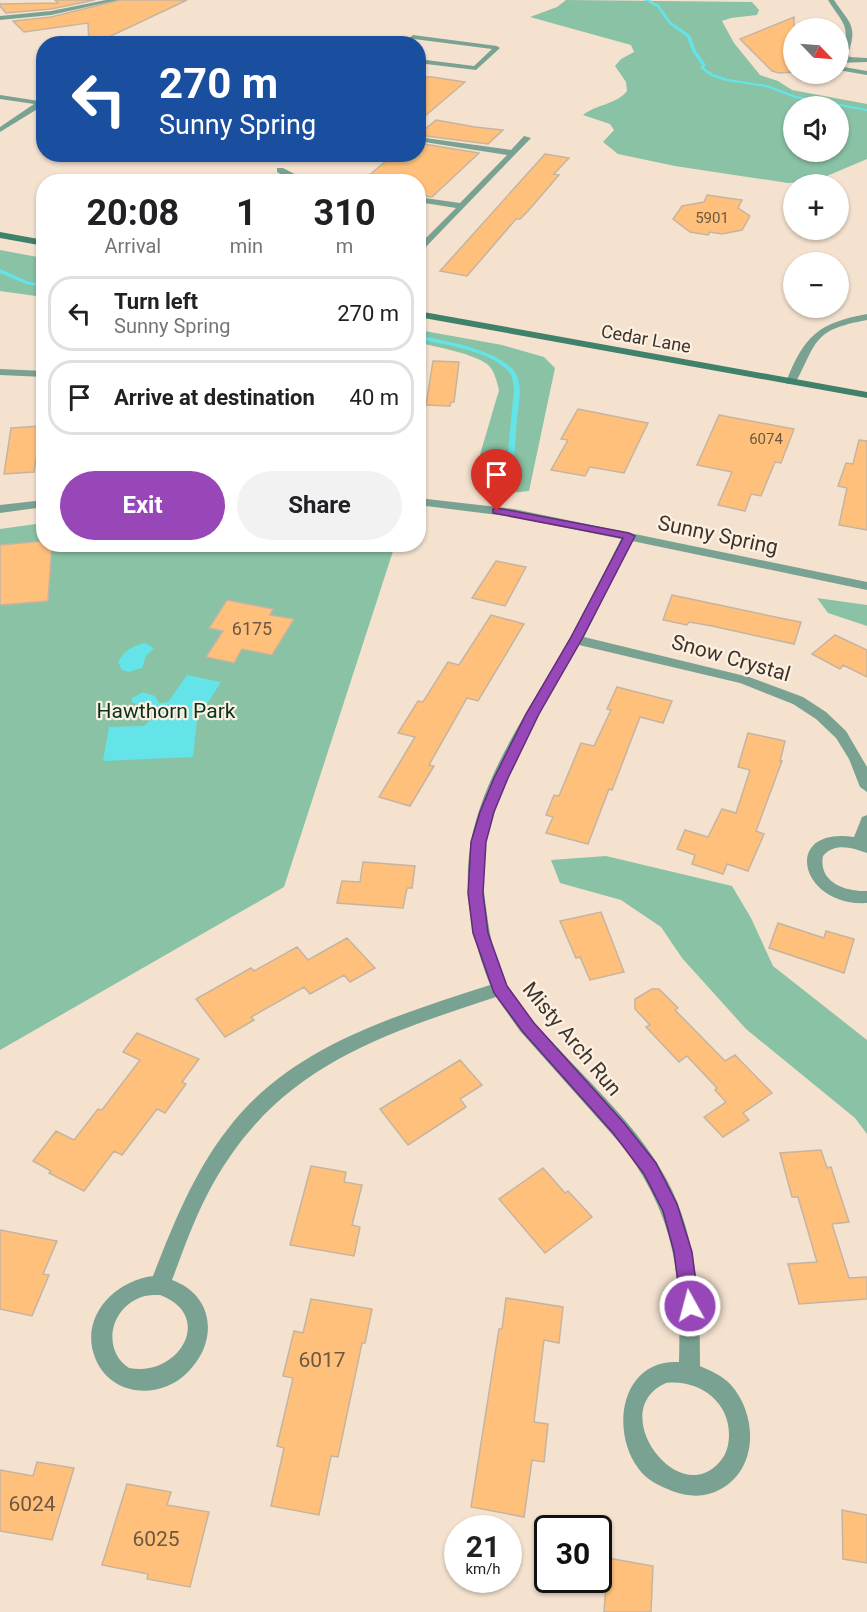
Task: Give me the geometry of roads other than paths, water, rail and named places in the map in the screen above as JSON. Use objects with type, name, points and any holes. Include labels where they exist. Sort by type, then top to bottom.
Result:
[{"type":"main road","points":[[0,235],[36,242]]},
{"type":"main road","name":"Cedar Lane","points":[[426,315],[867,395]]},
{"type":"street","points":[[0,18],[51,13],[115,0]]},
{"type":"street","points":[[831,0],[843,18]]},
{"type":"street","points":[[849,27],[851,36],[849,42]]},
{"type":"street","points":[[426,40],[497,48],[476,68],[426,61]]},
{"type":"street","points":[[849,59],[867,60]]},
{"type":"street","points":[[849,71],[867,73]]},
{"type":"street","points":[[0,97],[36,101]]},
{"type":"street","points":[[0,130],[36,105]]},
{"type":"street","points":[[426,244],[527,138]]},
{"type":"street","points":[[426,140],[512,153]]},
{"type":"street","points":[[280,170],[286,174]]},
{"type":"street","points":[[426,201],[462,206]]},
{"type":"street","points":[[791,382],[801,356],[814,336],[847,321],[867,317]]},
{"type":"street","points":[[0,372],[36,374]]},
{"type":"street","name":"Sunny Spring","points":[[426,502],[514,513],[867,586]]},
{"type":"street","points":[[0,508],[36,504]]},
{"type":"street","name":"Misty Arch Run","points":[[629,536],[576,639],[517,745],[487,812],[478,842],[476,893],[480,933],[500,989],[529,1027],[618,1128],[650,1169],[671,1210],[683,1252],[690,1306],[689,1372]]},
{"type":"street","name":"Snow Crystal","points":[[576,639],[733,676],[788,695],[812,708],[852,748],[863,770],[867,787]]},
{"type":"street","points":[[867,821],[863,845],[841,841],[828,844],[819,851],[814,862],[816,874],[825,885],[840,894],[867,897]]},
{"type":"street","points":[[160,1284],[185,1219],[207,1175],[254,1110],[284,1083],[348,1042],[387,1026],[500,989]]},
{"type":"street","points":[[160,1284],[173,1287],[186,1295],[196,1310],[199,1322],[197,1340],[187,1359],[172,1372],[155,1380],[135,1381],[121,1376],[108,1365],[101,1349],[102,1328],[113,1306],[126,1294],[144,1286],[160,1284]]},
{"type":"street","points":[[689,1372],[711,1381],[725,1394],[735,1408],[741,1431],[740,1452],[727,1472],[712,1482],[690,1486],[663,1477],[645,1460],[634,1440],[632,1417],[639,1394],[651,1380],[666,1373],[689,1372]]},
{"type":"water","points":[[145,643],[154,648],[146,656],[142,668],[129,672],[122,670],[118,662],[123,655],[132,647]]},
{"type":"water","points":[[187,675],[221,682],[197,720],[193,757],[103,761],[109,727],[144,726],[154,717],[155,712],[132,702],[132,698],[143,692],[155,696],[159,703],[168,702]]},
{"type":"waterway","points":[[646,0],[658,6],[670,23],[689,36],[694,51],[704,65],[702,68],[712,75],[727,80],[767,86],[795,97],[867,110]]},
{"type":"waterway","points":[[0,271],[36,284]]},
{"type":"waterway","points":[[426,339],[484,354],[507,366],[514,375],[517,389],[509,471]]},
{"type":"park label","name":"Hawthorn Park","points":[[166,711]]}]
